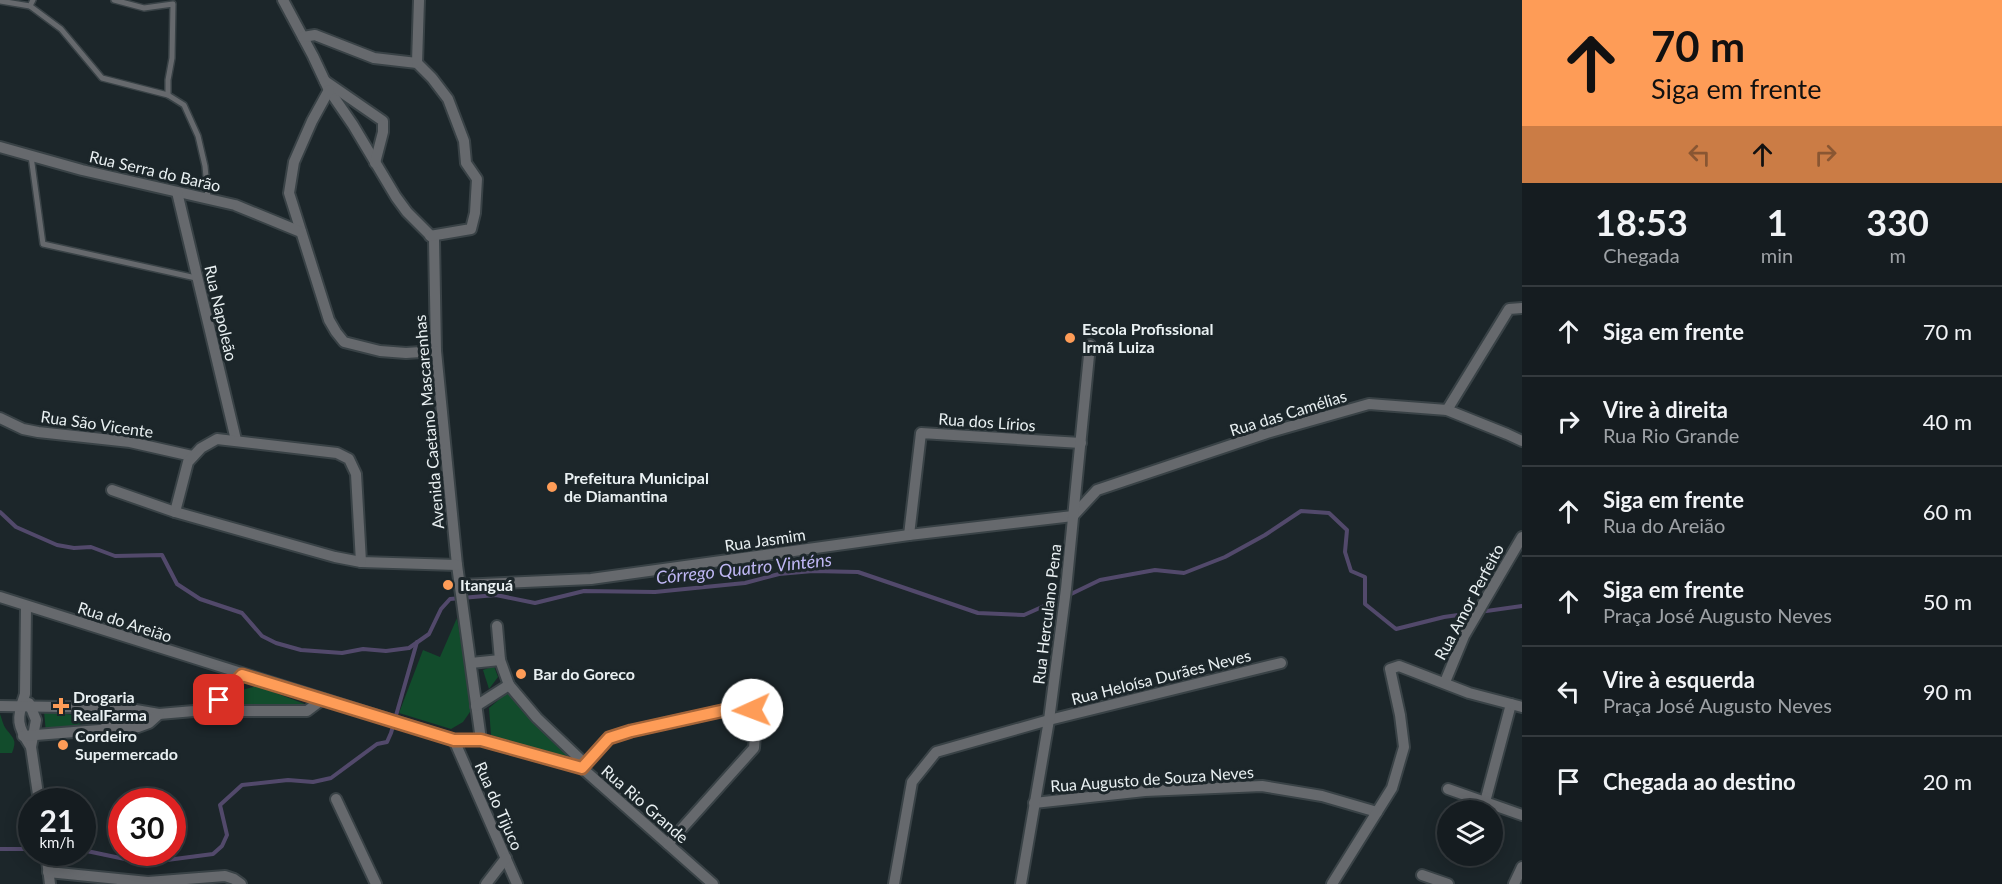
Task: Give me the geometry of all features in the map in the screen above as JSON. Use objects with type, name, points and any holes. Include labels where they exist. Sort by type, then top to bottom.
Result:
[{"type":"street","points":[[283,0],[327,86],[407,212],[430,236],[471,229],[476,213],[477,179],[466,163],[464,141],[448,99],[432,78],[417,63],[374,58],[315,35],[303,37]]},
{"type":"street","points":[[417,63],[419,0]]},
{"type":"street","points":[[327,86],[383,121],[383,132],[375,163]]},
{"type":"street","points":[[327,86],[294,162],[289,193],[329,320],[344,342],[380,351],[406,353],[436,351]]},
{"type":"street","name":"Rua Serra do Barão","points":[[0,147],[82,170],[235,205],[301,232]]},
{"type":"street","name":"Rua Napoleão","points":[[177,192],[236,441]]},
{"type":"street","name":"Avenida Caetano Mascarenhas","points":[[430,236],[434,239],[436,351],[457,565],[481,740]]},
{"type":"street","points":[[1446,410],[1509,309],[1522,308]]},
{"type":"street","name":"Rua Herculano Pena","points":[[1021,884],[1049,720],[1064,605],[1090,345]]},
{"type":"street","name":"Rua das Camélias","points":[[1073,516],[1097,490],[1267,433],[1369,404],[1446,410],[1522,441]]},
{"type":"street","name":"Rua São Vicente","points":[[0,418],[23,429],[38,432],[130,442],[192,456]]},
{"type":"street","name":"Rua dos Lírios","points":[[909,535],[921,433],[1081,443]]},
{"type":"street","points":[[175,512],[188,462],[192,456],[217,440],[337,453],[349,459],[356,474],[361,562]]},
{"type":"street","points":[[112,490],[175,512],[361,562],[457,565]]},
{"type":"street","name":"Rua Jasmim","points":[[461,588],[591,579],[909,535],[1073,516]]},
{"type":"street","name":"Rua Amor Perfeito","points":[[1445,682],[1482,604],[1522,537]]},
{"type":"street","name":"Rua do Areião","points":[[0,597],[454,740]]},
{"type":"street","points":[[26,606],[25,694],[18,722],[29,735],[37,788]]},
{"type":"street","points":[[497,626],[500,660],[509,685],[537,718],[579,758],[582,768]]},
{"type":"street","points":[[471,663],[500,660]]},
{"type":"street","name":"Rua Heloísa Durães Neves","points":[[894,884],[912,782],[936,752],[1049,720],[1281,663]]},
{"type":"street","points":[[1332,884],[1392,788],[1404,747],[1390,669],[1399,666],[1469,693],[1516,706],[1486,800]]},
{"type":"street","points":[[0,706],[124,708],[159,714],[194,711],[219,700],[242,675]]},
{"type":"street","points":[[477,706],[509,685]]},
{"type":"street","points":[[25,694],[36,720],[29,735]]},
{"type":"street","points":[[209,706],[231,711],[307,711],[323,699]]},
{"type":"street","points":[[105,708],[107,731]]},
{"type":"street","points":[[582,768],[609,738],[726,710],[738,708],[752,710],[756,722],[754,748],[668,844]]},
{"type":"street","points":[[29,735],[107,731],[143,726],[159,714]]},
{"type":"street","points":[[454,740],[481,740]]},
{"type":"street","name":"Rua do Tijuco","points":[[454,740],[517,884]]},
{"type":"street","name":"Rua Rio Grande","points":[[481,740],[582,768],[713,884]]},
{"type":"street","name":"Rua Augusto de Souza Neves","points":[[1034,803],[1145,791],[1262,786],[1322,796],[1377,812]]},
{"type":"street","points":[[1448,789],[1479,800]]},
{"type":"street","points":[[336,799],[376,884]]},
{"type":"street","points":[[1503,808],[1522,815]]},
{"type":"street","points":[[486,884],[506,858]]},
{"type":"street","points":[[47,866],[50,884]]},
{"type":"street","points":[[1514,884],[1522,867]]},
{"type":"street","points":[[48,872],[148,882],[225,876],[241,884]]},
{"type":"street","points":[[1422,875],[1448,884]]},
{"type":"lane","points":[[114,0],[144,8],[173,4],[172,58],[168,95]]},
{"type":"lane","points":[[0,1],[32,3],[61,29],[102,78],[168,95],[184,105],[198,136],[205,166],[208,199]]},
{"type":"lane","points":[[31,154],[43,244],[198,278]]},
{"type":"green space","points":[[457,618],[472,709],[463,722],[451,729],[399,713],[423,650],[440,657]]},
{"type":"green space","points":[[494,666],[498,677],[489,689],[483,670]]},
{"type":"green space","points":[[257,686],[310,706],[235,708],[238,691]]},
{"type":"green space","points":[[508,692],[525,711],[573,755],[569,760],[491,735],[489,708]]},
{"type":"green space","points":[[44,711],[102,719],[46,733]]},
{"type":"green space","points":[[0,714],[14,740],[12,753],[0,753]]},
{"type":"waterway","name":"Córrego Quatro Vinténs","points":[[1069,595],[1100,580],[1155,570],[1184,573],[1225,557],[1265,535],[1301,511],[1329,513],[1347,530],[1345,552],[1351,571],[1365,577],[1365,604],[1396,629],[1444,617],[1522,606]]},
{"type":"waterway","name":"Córrego Quatro Vinténs","points":[[0,512],[16,527],[57,545],[74,548],[91,547],[115,556],[162,555],[177,584],[200,599],[242,613],[262,636],[276,643],[301,650],[342,653],[363,649],[386,651],[409,648],[429,634],[441,609],[450,599],[496,595],[535,603],[584,591],[655,592],[745,583],[779,574],[813,571],[858,572],[978,613],[1024,615],[1062,598]]},
{"type":"waterway","points":[[96,853],[144,863],[213,854],[222,846],[227,835],[220,805],[242,785],[288,780],[313,782],[331,778],[377,744],[387,742],[417,642]]},
{"type":"waterway","points":[[0,849],[18,849]]},
{"type":"place","name":"Escola Profissional Irmã Luiza","points":[[1070,338]]},
{"type":"place","name":"Prefeitura Municipal de Diamantina","points":[[552,487]]},
{"type":"place","name":"Itanguá","points":[[448,585]]},
{"type":"place","name":"Bar do Goreco","points":[[521,674]]},
{"type":"place","name":"Drogaria RealFarma","points":[[61,706]]},
{"type":"place","name":"Cordeiro Supermercado","points":[[63,745]]},
{"type":"route","points":[[219,700],[242,675],[454,740],[481,740],[582,768],[609,738],[726,710],[749,708],[752,710]]}]
